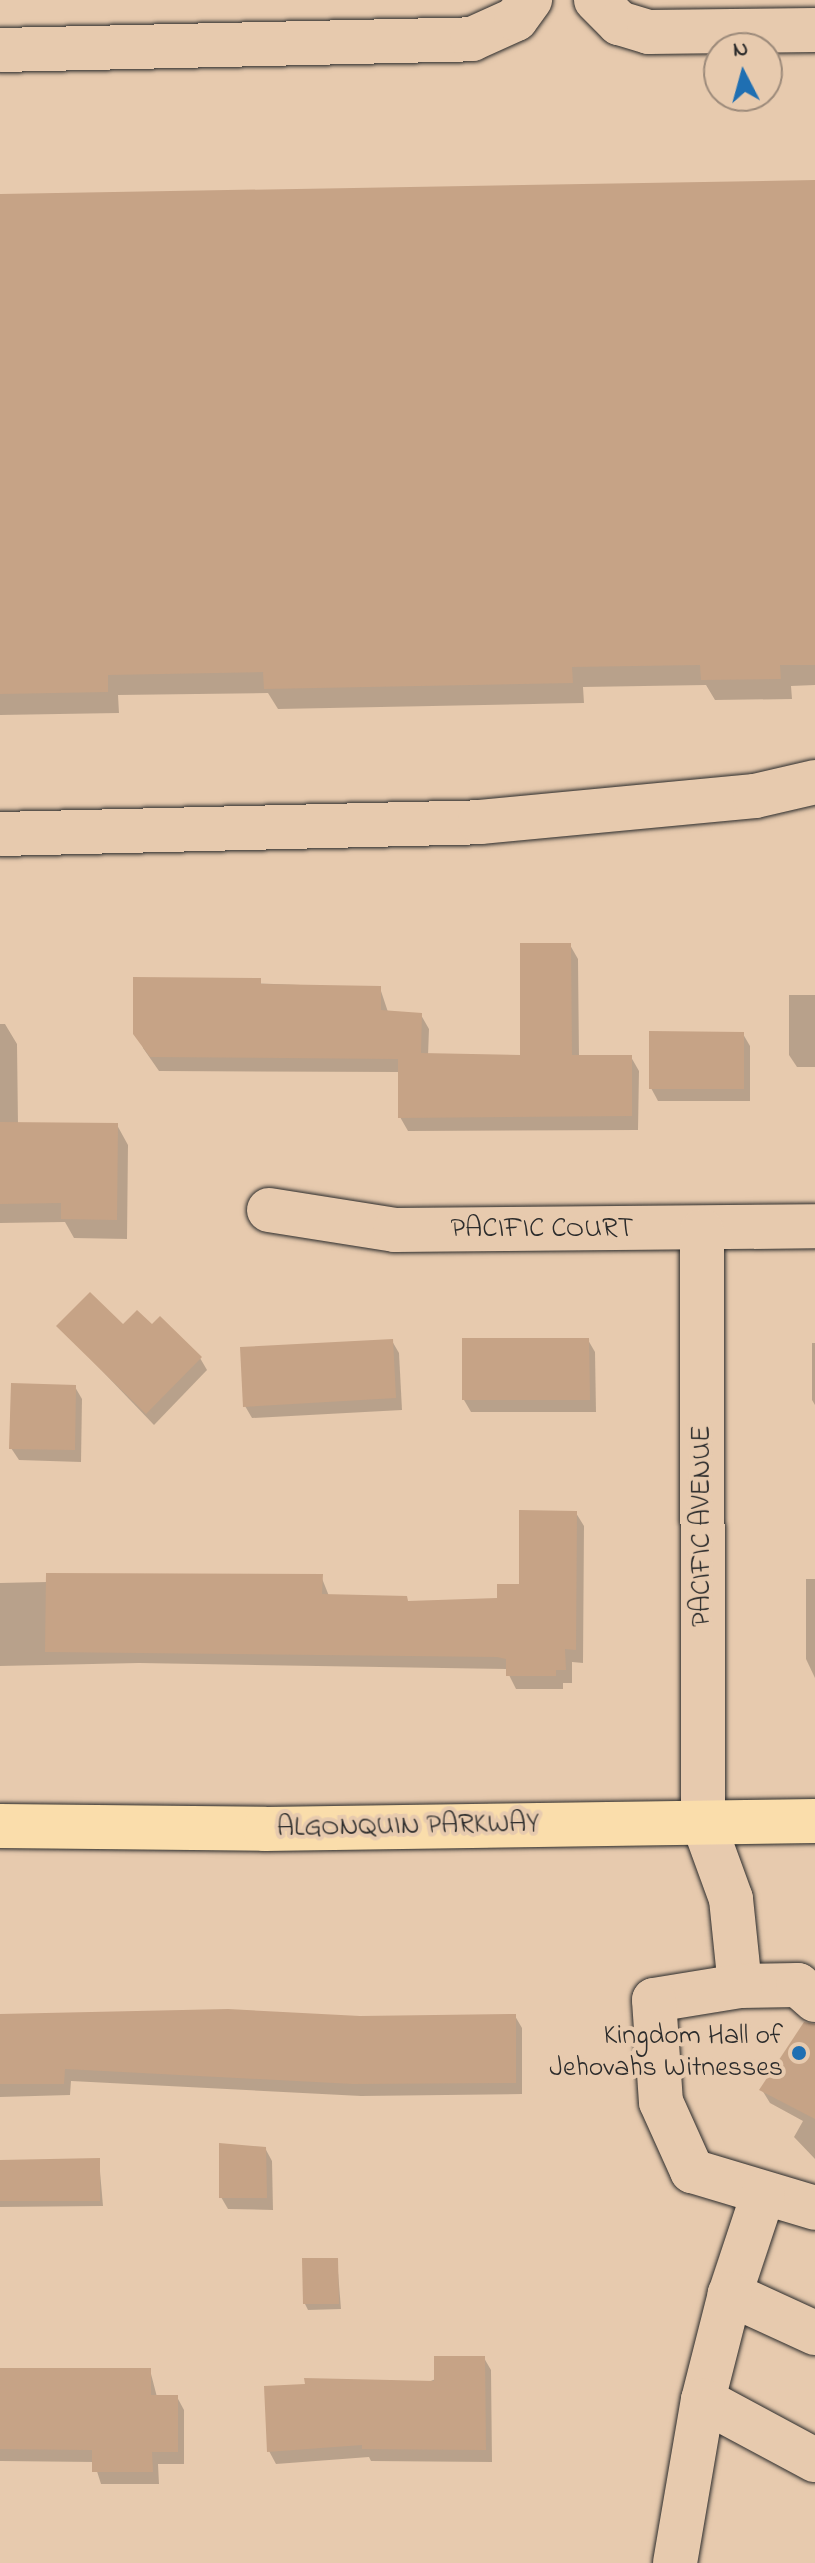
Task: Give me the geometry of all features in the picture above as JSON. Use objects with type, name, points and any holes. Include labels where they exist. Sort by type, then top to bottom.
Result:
[{"type":"main road","name":"ALGONQUIN PARKWAY","points":[[0,1826],[265,1829],[815,1821]]},
{"type":"street","points":[[0,50],[472,39],[516,19],[530,0]]},
{"type":"street","points":[[596,0],[619,23],[649,32],[815,30]]},
{"type":"street","points":[[0,834],[480,822],[755,796],[815,782]]},
{"type":"street","name":"PACIFIC COURT","points":[[269,1210],[395,1230],[702,1231],[815,1226]]},
{"type":"street","name":"PACIFIC AVENUE","points":[[702,1231],[703,1822],[731,1899],[740,1986]]},
{"type":"street","points":[[809,1986],[740,1986],[654,2000],[661,2102],[692,2171],[763,2195],[815,2208]]},
{"type":"street","points":[[675,2563],[703,2400],[730,2294],[763,2195]]},
{"type":"street","points":[[730,2294],[815,2333]]},
{"type":"street","points":[[703,2400],[815,2460]]},
{"type":"building","points":[[815,180],[815,665],[780,665],[781,679],[701,680],[700,665],[572,667],[573,683],[264,689],[263,672],[108,675],[108,692],[0,694],[0,194]]},
{"type":"building","points":[[520,943],[571,943],[572,1055],[632,1055],[632,1116],[398,1118],[398,1059],[150,1057],[133,1034],[133,977],[261,978],[261,984],[381,986],[381,1010],[422,1013],[421,1053],[520,1055]]},
{"type":"building","points":[[649,1031],[744,1032],[744,1089],[649,1089]]},
{"type":"building","points":[[0,1122],[118,1123],[117,1220],[61,1219],[61,1203],[0,1204]]},
{"type":"building","points":[[90,1292],[123,1324],[137,1310],[152,1324],[160,1316],[202,1357],[146,1414],[56,1326]]},
{"type":"building","points":[[462,1338],[589,1338],[590,1400],[462,1400]]},
{"type":"building","points":[[393,1339],[396,1398],[243,1407],[240,1347]]},
{"type":"building","points":[[11,1383],[76,1385],[75,1450],[9,1449]]},
{"type":"building","points":[[519,1510],[577,1511],[576,1650],[565,1649],[566,1670],[556,1670],[556,1676],[506,1676],[506,1659],[497,1657],[45,1652],[46,1573],[323,1574],[322,1594],[407,1596],[408,1601],[497,1598],[497,1584],[519,1584]]},
{"type":"building","points":[[228,2009],[360,2016],[516,2014],[516,2083],[353,2084],[65,2069],[64,2084],[0,2084],[0,2014]]},
{"type":"building","name":"Kingdom Hall of Jehovahs Witnesses","points":[[804,2022],[815,2024],[815,2119],[759,2090]]},
{"type":"building","points":[[219,2143],[266,2147],[267,2198],[219,2198]]},
{"type":"building","points":[[100,2158],[100,2201],[0,2201],[0,2160]]},
{"type":"building","points":[[302,2258],[338,2258],[339,2304],[303,2304]]},
{"type":"building","points":[[434,2356],[485,2356],[486,2450],[362,2449],[362,2445],[267,2452],[264,2386],[305,2384],[304,2378],[434,2381]]},
{"type":"building","points":[[0,2368],[151,2368],[151,2395],[178,2395],[178,2452],[152,2452],[153,2472],[92,2472],[92,2450],[0,2449]]},
{"type":"place","name":"Kingdom Hall of Jehovahs Witnesses","points":[[799,2053]]}]
